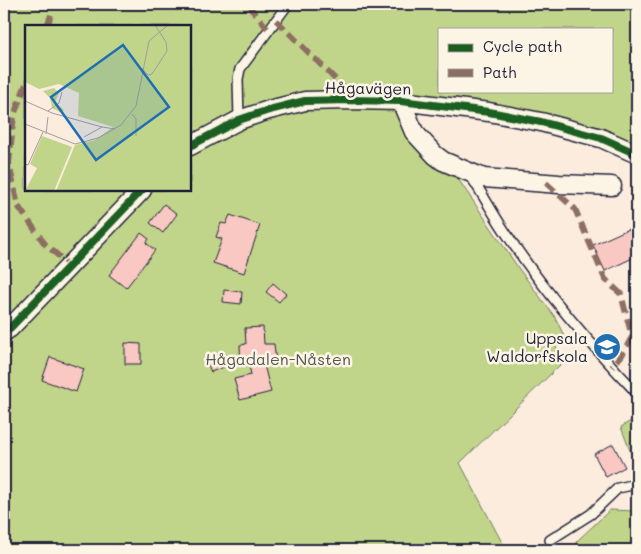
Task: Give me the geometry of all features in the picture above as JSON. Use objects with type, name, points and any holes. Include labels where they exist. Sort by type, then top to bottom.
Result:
[{"type":"street","name":"Hågavägen","points":[[191,145],[239,120],[269,110],[305,102],[349,100],[401,101],[489,112],[541,122],[601,138],[637,154]]},
{"type":"street","points":[[401,101],[414,132],[435,155],[443,161],[469,172],[484,178],[612,186]]},
{"type":"street","points":[[4,332],[17,321],[141,191]]},
{"type":"lane","points":[[239,120],[238,79],[240,70],[288,4]]},
{"type":"lane","points":[[469,172],[504,230],[532,270],[601,356],[637,393]]},
{"type":"lane","points":[[550,540],[591,514],[618,488],[637,484]]},
{"type":"green space","name":"Hågadalen-Nåsten","points":[[4,4],[637,4],[637,150],[402,103],[446,161],[519,269],[555,317],[564,336],[555,345],[565,360],[460,463],[506,550],[4,550]]},
{"type":"green space","points":[[637,417],[637,469],[621,427]]},
{"type":"green space","points":[[610,510],[637,511],[637,550],[578,550],[576,542]]},
{"type":"building","points":[[164,204],[177,214],[163,233],[150,223]]},
{"type":"building","points":[[230,215],[260,225],[244,273],[213,263],[222,239],[216,237],[221,223],[226,224]]},
{"type":"building","points":[[637,225],[637,256],[605,271],[593,245]]},
{"type":"building","points":[[141,233],[149,239],[146,243],[155,250],[126,288],[109,275]]},
{"type":"building","points":[[273,283],[286,294],[279,302],[266,292]]},
{"type":"building","points":[[224,290],[242,292],[241,304],[223,302]]},
{"type":"building","points":[[263,327],[264,344],[274,344],[276,364],[264,365],[271,392],[240,400],[234,379],[251,375],[249,365],[241,366],[240,345],[246,344],[245,328]]},
{"type":"building","points":[[125,343],[141,344],[141,364],[125,364]]},
{"type":"building","points":[[224,353],[229,365],[211,372],[206,360]]},
{"type":"building","points":[[50,357],[84,369],[76,392],[42,380]]},
{"type":"building","points":[[613,444],[625,467],[606,477],[594,454]]},
{"type":"marked path","points":[[47,25],[55,4]]},
{"type":"marked path","points":[[251,4],[252,10],[269,30]]},
{"type":"marked path","points":[[276,20],[356,100]]},
{"type":"marked path","points":[[25,87],[14,115],[9,163],[18,206],[45,244],[70,266]]},
{"type":"marked path","points":[[546,183],[575,209],[605,279],[621,294],[632,337],[622,355],[612,367]]},
{"type":"cycle path","points":[[191,145],[239,120],[269,110],[305,101],[349,100],[401,101],[489,112],[541,122],[601,138],[637,154]]},
{"type":"cycle path","points":[[4,332],[10,328],[141,191]]},
{"type":"place","name":"Uppsala Waldorfskola","points":[[607,347]]}]
